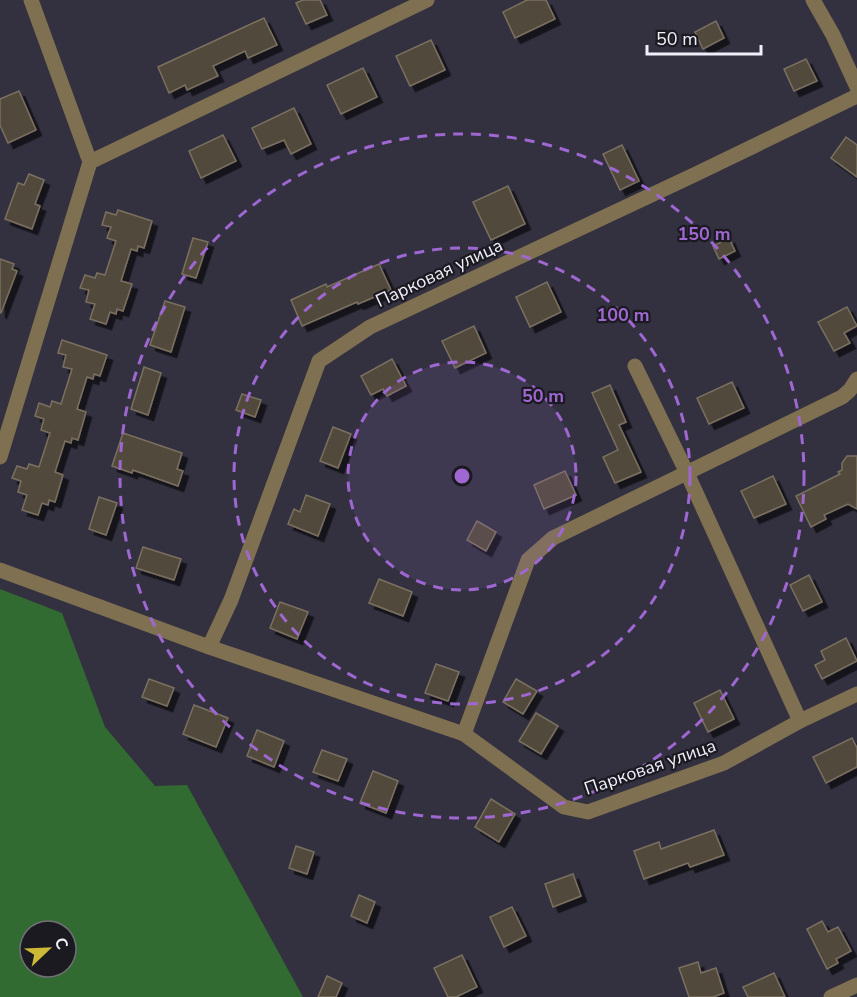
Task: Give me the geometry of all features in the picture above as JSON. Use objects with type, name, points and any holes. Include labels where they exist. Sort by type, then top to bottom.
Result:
[{"type":"street","points":[[0,457],[90,162],[31,0]]},
{"type":"street","points":[[90,162],[428,0]]},
{"type":"street","points":[[813,0],[833,35],[857,87]]},
{"type":"street","name":"Парковая улица","points":[[209,647],[231,600],[319,361],[370,327],[857,96]]},
{"type":"street","points":[[635,366],[687,473],[800,722]]},
{"type":"street","points":[[464,734],[528,560],[553,538],[842,397],[857,379]]},
{"type":"street","name":"Парковая улица","points":[[0,570],[209,647],[464,734],[564,807],[588,812],[724,763],[857,694]]},
{"type":"street","points":[[831,997],[857,985]]},
{"type":"green space","points":[[0,589],[62,613],[105,727],[155,786],[187,785],[303,997],[0,997]]},
{"type":"building","points":[[303,0],[320,0],[327,15],[306,24],[296,3]]},
{"type":"building","points":[[527,0],[546,0],[555,19],[515,38],[503,12]]},
{"type":"building","points":[[264,18],[277,45],[248,58],[245,51],[213,66],[218,76],[187,90],[185,85],[169,93],[158,67]]},
{"type":"building","points":[[716,21],[724,38],[703,49],[695,32]]},
{"type":"building","points":[[431,40],[445,70],[410,86],[396,56]]},
{"type":"building","points":[[806,59],[817,81],[794,91],[784,69]]},
{"type":"building","points":[[363,68],[377,97],[341,114],[327,85]]},
{"type":"building","points":[[19,91],[36,130],[8,143],[0,125],[0,99]]},
{"type":"building","points":[[294,108],[311,144],[291,154],[284,140],[262,149],[252,128]]},
{"type":"building","points":[[223,135],[236,161],[201,178],[189,151]]},
{"type":"building","points":[[846,137],[857,145],[857,177],[831,158]]},
{"type":"building","points":[[622,145],[639,181],[620,190],[603,154]]},
{"type":"building","points":[[29,174],[44,180],[35,204],[40,206],[32,229],[5,219],[18,183],[24,185]]},
{"type":"building","points":[[508,186],[525,224],[491,240],[473,202]]},
{"type":"building","points":[[118,210],[152,221],[144,248],[138,246],[137,251],[131,249],[121,281],[132,284],[123,311],[117,309],[116,314],[110,312],[106,324],[90,319],[95,304],[86,302],[89,290],[80,288],[85,275],[95,278],[97,273],[105,275],[116,241],[107,238],[111,227],[102,225],[106,212],[116,215]]},
{"type":"building","points":[[193,238],[208,242],[196,278],[182,274]]},
{"type":"building","points":[[729,238],[735,251],[719,259],[713,246]]},
{"type":"building","points":[[0,259],[14,264],[12,269],[17,271],[1,313],[0,312]]},
{"type":"building","points":[[379,264],[391,290],[302,326],[291,300]]},
{"type":"building","points":[[547,282],[561,312],[530,327],[516,297]]},
{"type":"building","points":[[165,301],[185,307],[171,352],[150,345]]},
{"type":"building","points":[[847,307],[857,326],[844,333],[850,343],[834,351],[818,322]]},
{"type":"building","points":[[474,326],[486,353],[455,368],[442,341]]},
{"type":"building","points":[[62,340],[107,355],[100,376],[94,374],[93,379],[87,377],[77,409],[86,412],[78,440],[72,438],[71,443],[65,441],[55,472],[63,475],[55,502],[49,500],[48,505],[42,503],[38,515],[22,510],[27,495],[18,492],[21,481],[12,478],[17,466],[27,469],[29,464],[39,467],[50,433],[41,430],[44,419],[35,416],[39,403],[50,407],[52,401],[61,404],[72,369],[63,367],[66,355],[58,353]]},
{"type":"building","points":[[392,359],[406,386],[387,396],[383,389],[371,395],[361,376]]},
{"type":"building","points":[[144,367],[161,373],[148,415],[131,409]]},
{"type":"building","points":[[732,382],[744,408],[709,424],[697,398]]},
{"type":"building","points":[[610,385],[626,422],[619,425],[641,472],[615,483],[603,457],[618,450],[592,393]]},
{"type":"building","points":[[242,394],[261,400],[255,417],[236,410]]},
{"type":"building","points":[[333,427],[351,434],[338,468],[320,461]]},
{"type":"building","points":[[123,433],[182,453],[177,469],[183,471],[178,486],[133,470],[132,473],[112,466]]},
{"type":"building","points":[[847,456],[857,456],[857,509],[848,504],[824,515],[826,519],[811,527],[796,496],[840,474],[838,472],[842,470],[842,463]]},
{"type":"building","points":[[565,471],[576,495],[544,509],[534,485]]},
{"type":"building","points":[[773,476],[786,504],[754,518],[741,491]]},
{"type":"building","points":[[306,495],[330,504],[318,536],[288,524],[294,509],[300,512]]},
{"type":"building","points":[[99,497],[117,503],[106,535],[89,529]]},
{"type":"building","points":[[477,521],[496,532],[486,551],[467,540]]},
{"type":"building","points":[[143,547],[181,559],[174,580],[136,568]]},
{"type":"building","points":[[809,575],[822,602],[803,611],[790,585]]},
{"type":"building","points":[[379,579],[412,592],[403,616],[369,603]]},
{"type":"building","points":[[280,602],[308,612],[297,639],[270,628]]},
{"type":"building","points":[[846,638],[857,661],[822,679],[815,665],[825,660],[821,651]]},
{"type":"building","points":[[436,664],[459,672],[448,701],[425,693]]},
{"type":"building","points":[[149,679],[174,688],[167,706],[142,697]]},
{"type":"building","points":[[516,679],[537,691],[523,714],[503,702]]},
{"type":"building","points":[[720,690],[734,719],[708,732],[694,703]]},
{"type":"building","points":[[194,705],[228,718],[216,747],[183,734]]},
{"type":"building","points":[[536,713],[558,726],[541,754],[519,741]]},
{"type":"building","points":[[257,730],[284,741],[274,767],[247,756]]},
{"type":"building","points":[[852,738],[857,748],[857,767],[826,783],[813,757]]},
{"type":"building","points":[[322,750],[347,759],[338,781],[313,772]]},
{"type":"building","points":[[373,771],[398,781],[386,813],[360,803]]},
{"type":"building","points":[[491,799],[515,814],[499,842],[475,827]]},
{"type":"building","points":[[714,830],[724,855],[690,867],[688,863],[644,879],[634,851],[659,842],[661,849]]},
{"type":"building","points":[[296,846],[314,852],[307,874],[289,868]]},
{"type":"building","points":[[573,874],[581,896],[553,907],[545,884]]},
{"type":"building","points":[[359,895],[375,902],[367,923],[351,916]]},
{"type":"building","points":[[512,907],[526,936],[504,947],[490,917]]},
{"type":"building","points":[[822,921],[828,932],[838,927],[851,951],[836,959],[838,963],[827,969],[807,929]]},
{"type":"building","points":[[462,955],[477,987],[456,997],[448,997],[434,968]]},
{"type":"building","points":[[698,962],[701,973],[716,968],[724,993],[713,997],[689,997],[679,968]]},
{"type":"building","points":[[774,973],[785,997],[748,997],[743,987]]},
{"type":"building","points":[[327,976],[342,983],[336,997],[318,997]]}]
